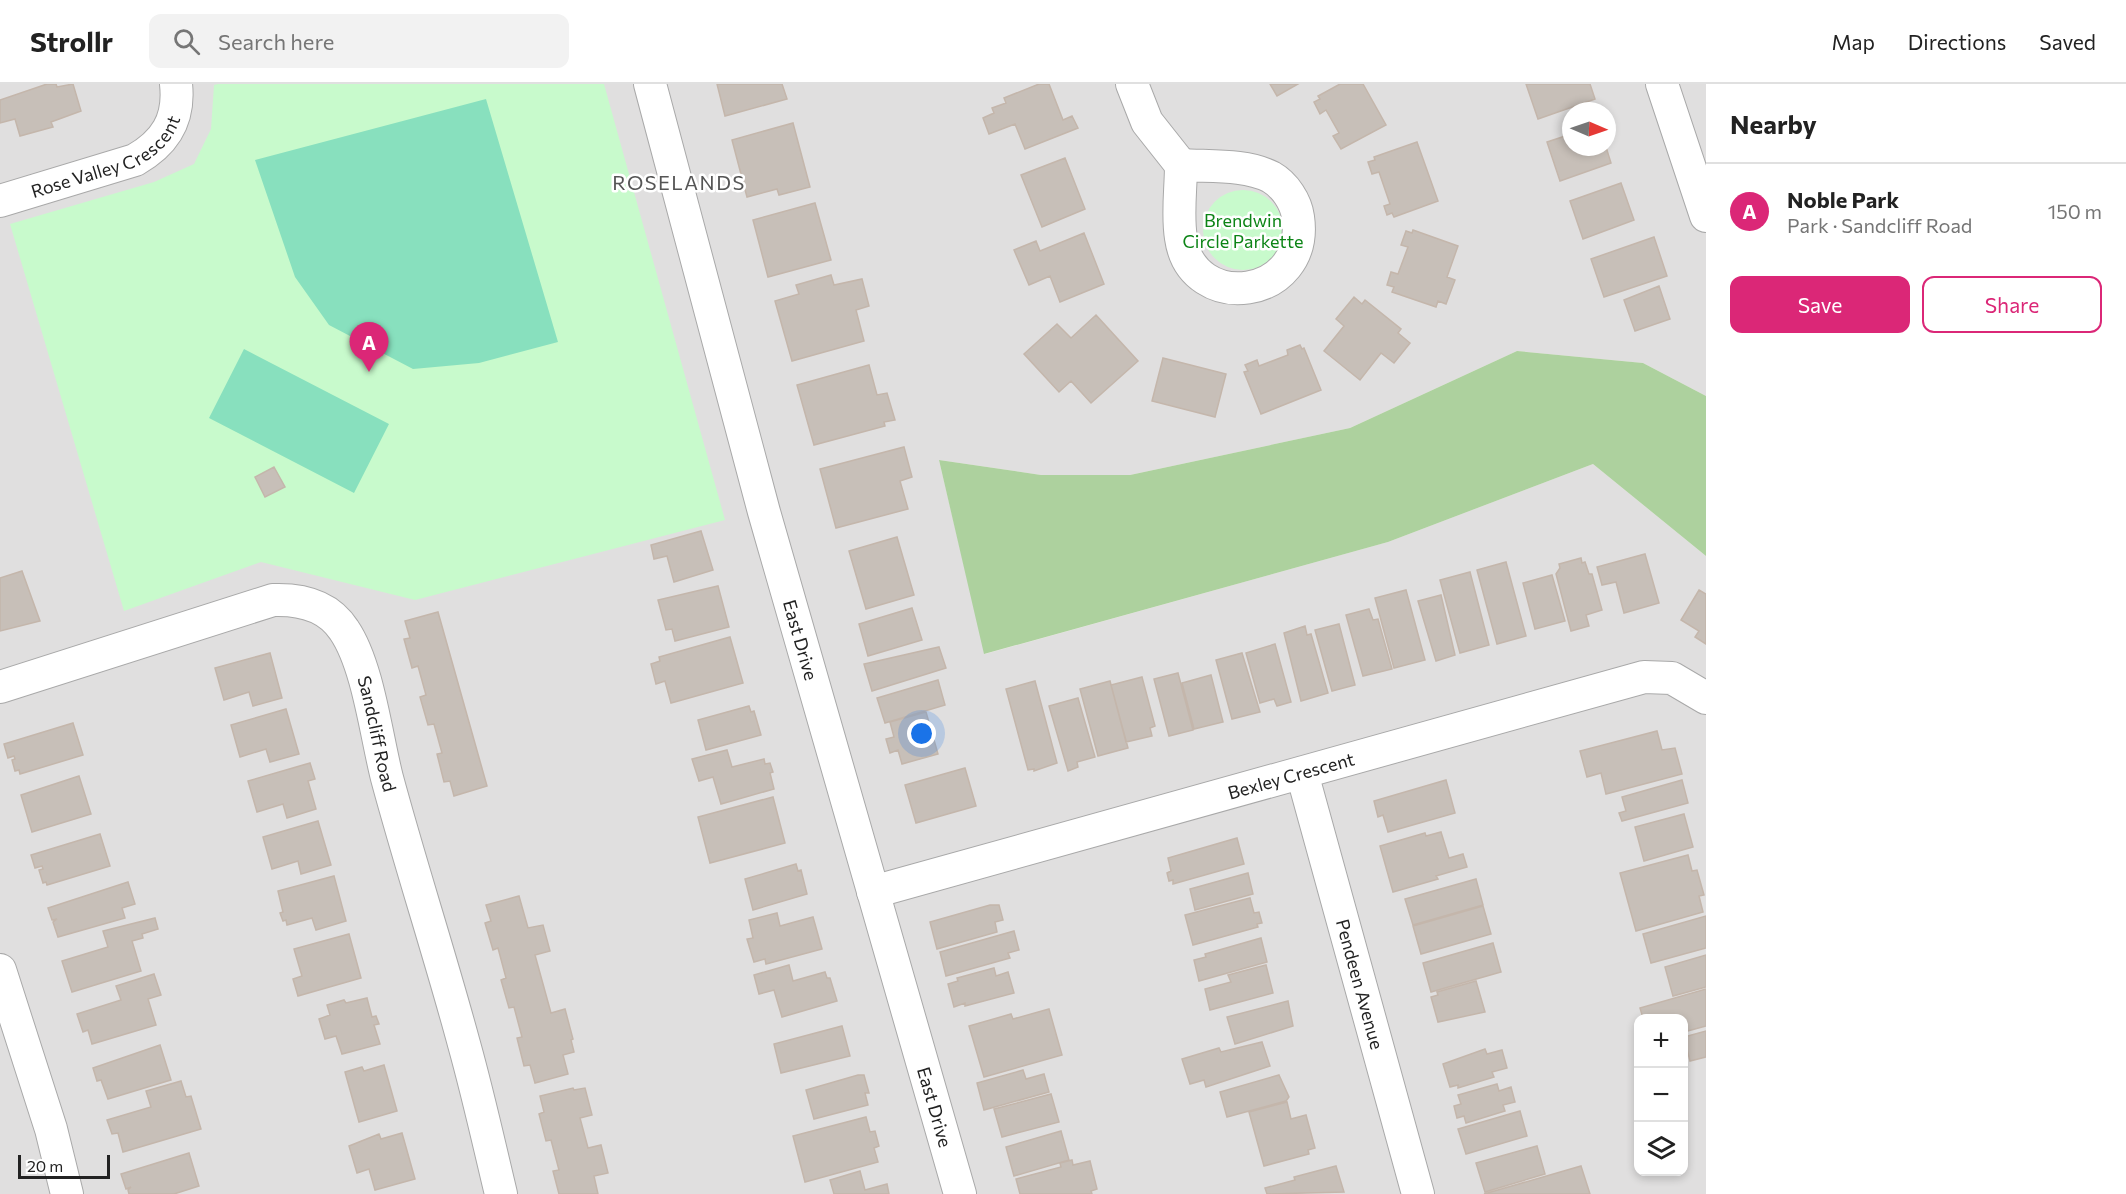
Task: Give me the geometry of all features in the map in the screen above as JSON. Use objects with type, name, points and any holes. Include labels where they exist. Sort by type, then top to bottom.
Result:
[{"type":"street","name":"Rose Valley Crescent","points":[[0,201],[108,169],[150,151],[161,142],[174,119],[176,84]]},
{"type":"street","name":"East Drive","points":[[650,84],[764,512],[960,1194]]},
{"type":"street","points":[[1132,84],[1148,122],[1181,165],[1181,238],[1187,257],[1199,273],[1215,284],[1234,289],[1254,288],[1272,280],[1287,267],[1297,249],[1300,230],[1298,210],[1288,193],[1274,179],[1256,171],[1181,165]]},
{"type":"street","points":[[1662,84],[1706,216]]},
{"type":"street","name":"Sandcliff Road","points":[[0,687],[273,600],[292,599],[311,604],[335,618],[353,646],[365,685],[387,777],[465,1045],[501,1194]]},
{"type":"street","name":"Bexley Crescent","points":[[873,892],[1644,677],[1672,678],[1706,698]]},
{"type":"street","name":"Pendeen Avenue","points":[[1302,773],[1418,1194]]},
{"type":"street","points":[[0,970],[51,1129],[68,1194]]},
{"type":"shaded area","points":[[0,84],[1706,84],[1706,396],[1643,363],[1517,351],[1350,428],[1130,475],[1041,475],[939,460],[985,654],[1388,542],[1593,464],[1706,556],[1706,1194],[0,1194]]},
{"type":"green space","points":[[604,84],[725,520],[415,600],[261,562],[124,611],[10,224],[154,182],[194,164],[211,129],[214,85]]},
{"type":"green space","points":[[486,99],[558,342],[479,363],[413,369],[329,325],[295,277],[255,160]]},
{"type":"green space","name":"Brendwin Circle Parkette","points":[[1243,190],[1258,193],[1271,202],[1280,215],[1283,230],[1280,245],[1271,258],[1258,267],[1243,270],[1228,267],[1215,258],[1206,245],[1203,230],[1206,215],[1215,202],[1228,193]]},
{"type":"green space","points":[[244,349],[389,424],[354,493],[209,418]]},
{"type":"green space","points":[[1517,351],[1643,363],[1706,396],[1706,556],[1593,464],[1388,542],[984,654],[939,460],[1041,475],[1130,475],[1350,428]]},
{"type":"building","points":[[47,84],[56,84],[57,87],[73,84],[81,111],[51,122],[53,127],[20,136],[15,119],[0,123],[0,100]]},
{"type":"building","points":[[717,84],[782,84],[787,99],[725,116]]},
{"type":"building","points":[[1039,84],[1049,84],[1063,120],[1072,116],[1078,128],[1025,149],[1015,124],[989,134],[983,118],[994,113],[992,108],[1006,103],[1004,98]]},
{"type":"building","points":[[1270,84],[1298,84],[1277,96]]},
{"type":"building","points":[[1340,84],[1363,84],[1386,125],[1341,149],[1333,136],[1339,133],[1326,110],[1320,114],[1314,102],[1320,99],[1318,96]]},
{"type":"building","points":[[1526,84],[1590,84],[1595,99],[1586,102],[1562,102],[1562,111],[1538,119]]},
{"type":"building","points":[[793,123],[810,187],[779,195],[777,189],[747,197],[732,140]]},
{"type":"building","points":[[1562,137],[1562,156],[1609,156],[1611,163],[1560,181],[1547,142]]},
{"type":"building","points":[[1417,142],[1438,201],[1394,217],[1392,213],[1387,215],[1384,206],[1390,204],[1379,172],[1372,174],[1368,162],[1375,160],[1374,157]]},
{"type":"building","points":[[1065,158],[1085,209],[1042,227],[1021,175]]},
{"type":"building","points":[[1621,183],[1634,220],[1583,239],[1570,201]]},
{"type":"building","points":[[815,203],[831,260],[768,277],[753,220]]},
{"type":"building","points":[[1413,230],[1458,246],[1447,277],[1455,280],[1446,304],[1438,301],[1436,307],[1392,292],[1394,287],[1387,285],[1391,272],[1398,274],[1408,247],[1401,245],[1406,231],[1412,233]]},
{"type":"building","points":[[1084,233],[1104,284],[1060,302],[1050,276],[1029,285],[1014,250],[1036,241],[1040,251]]},
{"type":"building","points":[[1654,237],[1667,276],[1604,297],[1591,259]]},
{"type":"building","points":[[831,275],[834,285],[862,279],[869,306],[856,310],[864,341],[792,361],[775,301],[799,294],[796,285]]},
{"type":"building","points":[[1659,286],[1670,319],[1635,331],[1624,300]]},
{"type":"building","points":[[1354,297],[1362,304],[1365,300],[1401,329],[1398,333],[1410,343],[1394,363],[1381,353],[1360,380],[1324,351],[1344,326],[1336,319]]},
{"type":"building","points":[[1096,315],[1138,361],[1091,403],[1071,381],[1059,392],[1024,354],[1057,324],[1071,338]]},
{"type":"building","points":[[1300,345],[1302,349],[1304,348],[1321,390],[1261,414],[1244,372],[1248,371],[1245,365],[1257,360],[1259,366],[1288,355],[1287,350]]},
{"type":"building","points":[[1163,358],[1226,374],[1215,417],[1152,401]]},
{"type":"building","points":[[869,365],[877,395],[887,393],[895,420],[884,422],[885,426],[814,445],[797,385]]},
{"type":"building","points":[[904,447],[912,477],[900,481],[908,509],[836,528],[820,469]]},
{"type":"building","points":[[274,467],[285,487],[265,497],[255,477]]},
{"type":"building","points":[[701,531],[713,570],[674,582],[667,556],[654,559],[651,545]]},
{"type":"building","points":[[897,537],[914,595],[866,609],[849,551]]},
{"type":"building","points":[[1645,554],[1659,603],[1624,613],[1616,582],[1602,585],[1597,567]]},
{"type":"building","points":[[1581,558],[1589,574],[1592,574],[1602,610],[1586,615],[1589,626],[1571,631],[1556,574],[1560,568],[1559,564]]},
{"type":"building","points":[[1506,562],[1526,636],[1497,644],[1477,570]]},
{"type":"building","points":[[22,571],[40,621],[0,631],[0,578]]},
{"type":"building","points":[[1470,572],[1489,645],[1460,653],[1440,580]]},
{"type":"building","points":[[1552,575],[1565,621],[1535,629],[1523,583]]},
{"type":"building","points":[[718,586],[729,627],[675,641],[672,629],[666,630],[658,600]]},
{"type":"building","points":[[1406,590],[1425,660],[1394,668],[1375,598]]},
{"type":"building","points":[[1699,590],[1706,594],[1706,644],[1695,637],[1699,631],[1681,620]]},
{"type":"building","points":[[1441,595],[1455,655],[1436,661],[1418,601]]},
{"type":"building","points":[[912,608],[922,640],[868,656],[859,624]]},
{"type":"building","points":[[1369,609],[1373,620],[1378,619],[1392,669],[1363,676],[1346,615]]},
{"type":"building","points":[[438,612],[487,786],[454,796],[450,781],[444,782],[437,754],[442,753],[434,724],[428,725],[420,697],[426,695],[418,666],[412,668],[404,639],[410,638],[405,621]]},
{"type":"building","points":[[1339,624],[1355,685],[1332,691],[1315,630]]},
{"type":"building","points":[[1305,626],[1307,635],[1311,634],[1328,693],[1301,701],[1284,633]]},
{"type":"building","points":[[730,637],[743,683],[671,703],[665,681],[656,684],[651,664],[660,661],[659,657]]},
{"type":"building","points":[[1275,644],[1291,702],[1277,706],[1274,699],[1260,703],[1246,653]]},
{"type":"building","points":[[939,647],[946,668],[872,691],[864,664]]},
{"type":"building","points":[[270,653],[282,698],[253,706],[249,692],[224,700],[215,668]]},
{"type":"building","points":[[1242,653],[1260,712],[1232,719],[1216,660]]},
{"type":"building","points":[[1178,673],[1193,730],[1169,736],[1154,679]]},
{"type":"building","points":[[1211,675],[1223,722],[1194,729],[1182,683]]},
{"type":"building","points":[[1142,677],[1155,726],[1150,728],[1152,736],[1126,742],[1111,685]]},
{"type":"building","points":[[938,680],[945,705],[885,723],[877,698]]},
{"type":"building","points":[[1035,681],[1057,763],[1034,771],[1034,769],[1028,770],[1006,689]]},
{"type":"building","points":[[1110,681],[1128,748],[1098,756],[1080,689]]},
{"type":"building","points":[[1078,698],[1095,757],[1077,762],[1078,767],[1068,771],[1049,706]]},
{"type":"building","points":[[749,706],[751,712],[754,711],[761,735],[706,750],[698,720]]},
{"type":"building","points":[[286,709],[299,754],[270,762],[266,749],[240,757],[231,725]]},
{"type":"building","points":[[926,712],[938,754],[902,764],[898,750],[890,753],[886,739],[894,737],[890,722]]},
{"type":"building","points":[[73,723],[83,755],[20,774],[19,770],[15,771],[12,760],[15,759],[14,756],[8,758],[4,744]]},
{"type":"building","points":[[1657,731],[1662,750],[1675,748],[1682,774],[1606,794],[1601,773],[1587,777],[1580,751]]},
{"type":"building","points":[[727,750],[732,767],[764,759],[765,764],[770,763],[774,789],[721,804],[713,777],[699,781],[692,759]]},
{"type":"building","points":[[310,763],[315,779],[308,781],[316,809],[287,818],[283,804],[257,812],[248,781]]},
{"type":"building","points":[[965,768],[976,806],[916,823],[905,785]]},
{"type":"building","points":[[79,776],[91,814],[32,832],[21,795]]},
{"type":"building","points":[[1446,780],[1455,813],[1388,832],[1383,815],[1378,817],[1374,801]]},
{"type":"building","points":[[1682,780],[1688,803],[1622,821],[1619,813],[1626,811],[1622,797]]},
{"type":"building","points":[[773,797],[785,843],[710,863],[698,817]]},
{"type":"building","points":[[1684,814],[1693,847],[1644,861],[1635,827]]},
{"type":"building","points":[[318,821],[331,865],[301,874],[298,861],[272,869],[263,837]]},
{"type":"building","points":[[1441,832],[1449,858],[1463,854],[1467,867],[1436,876],[1438,879],[1393,892],[1380,846],[1425,833],[1426,836]]},
{"type":"building","points":[[100,834],[110,866],[47,885],[46,882],[43,883],[39,870],[43,869],[42,866],[35,868],[31,855]]},
{"type":"building","points":[[1237,838],[1244,864],[1173,884],[1173,880],[1169,881],[1167,873],[1171,871],[1168,858]]},
{"type":"building","points":[[1688,855],[1692,871],[1697,870],[1704,895],[1699,896],[1703,912],[1636,931],[1620,873]]},
{"type":"building","points":[[796,864],[798,871],[801,870],[807,894],[753,910],[745,879]]},
{"type":"building","points":[[1248,873],[1253,894],[1195,910],[1190,889]]},
{"type":"building","points":[[334,876],[346,921],[316,930],[312,918],[287,925],[286,920],[283,921],[278,891]]},
{"type":"building","points":[[1476,879],[1483,905],[1413,925],[1405,899]]},
{"type":"building","points":[[128,882],[135,904],[122,908],[125,918],[58,937],[53,922],[57,919],[52,920],[48,908]]},
{"type":"building","points":[[519,896],[528,928],[543,925],[550,951],[535,955],[551,1013],[565,1009],[573,1039],[571,1040],[574,1052],[563,1055],[568,1074],[535,1083],[530,1065],[524,1066],[517,1038],[522,1037],[514,1007],[509,1008],[501,980],[506,978],[498,948],[493,950],[485,923],[491,921],[486,905]]},
{"type":"building","points":[[1250,898],[1254,913],[1259,912],[1262,923],[1257,924],[1258,927],[1193,945],[1185,915]]},
{"type":"building","points":[[990,905],[999,905],[1003,920],[995,922],[997,932],[937,949],[930,922]]},
{"type":"building","points":[[1483,906],[1491,934],[1421,954],[1413,926]]},
{"type":"building","points":[[777,913],[780,926],[813,917],[822,949],[766,964],[765,959],[754,962],[747,939],[753,938],[749,920]]},
{"type":"building","points":[[1706,916],[1706,948],[1651,963],[1643,934]]},
{"type":"building","points":[[155,918],[158,929],[142,934],[143,938],[132,941],[141,971],[72,992],[62,961],[108,947],[103,931]]},
{"type":"building","points":[[1014,931],[1019,950],[1008,953],[1010,958],[946,976],[940,952]]},
{"type":"building","points":[[349,934],[361,978],[298,996],[293,979],[302,976],[294,949]]},
{"type":"building","points":[[1261,938],[1267,962],[1199,981],[1194,960],[1206,957],[1205,954]]},
{"type":"building","points":[[1493,943],[1501,972],[1431,992],[1423,963]]},
{"type":"building","points":[[1706,955],[1706,987],[1673,996],[1665,967]]},
{"type":"building","points":[[789,965],[793,981],[825,972],[827,978],[830,978],[837,1001],[782,1017],[774,990],[759,994],[754,975]]},
{"type":"building","points":[[1266,965],[1273,993],[1210,1010],[1205,989],[1231,982],[1228,975]]},
{"type":"building","points":[[994,968],[996,976],[1008,972],[1014,993],[954,1007],[948,984],[958,981],[957,978]]},
{"type":"building","points":[[154,974],[161,995],[148,999],[156,1025],[92,1044],[88,1030],[83,1032],[77,1014],[121,1000],[116,986]]},
{"type":"building","points":[[1476,981],[1485,1012],[1438,1022],[1431,997],[1438,995],[1437,992]]},
{"type":"building","points":[[1706,989],[1706,1026],[1688,1031],[1688,1014],[1642,1014],[1640,1008]]},
{"type":"building","points":[[367,998],[372,1017],[376,1016],[379,1024],[374,1025],[380,1044],[342,1054],[336,1036],[325,1039],[319,1019],[330,1015],[327,1005],[344,1000],[346,1003]]},
{"type":"building","points":[[1288,1001],[1293,1026],[1235,1044],[1227,1017]]},
{"type":"building","points":[[1049,1009],[1062,1055],[984,1077],[969,1026],[1011,1014],[1013,1019]]},
{"type":"building","points":[[842,1026],[850,1056],[781,1073],[774,1044]]},
{"type":"building","points":[[1706,1031],[1706,1057],[1690,1061],[1688,1036]]},
{"type":"building","points":[[1262,1042],[1270,1066],[1206,1087],[1204,1080],[1190,1084],[1182,1059],[1219,1048],[1221,1052]]},
{"type":"building","points":[[160,1045],[171,1080],[108,1099],[101,1080],[97,1081],[93,1068]]},
{"type":"building","points":[[1485,1049],[1487,1054],[1502,1050],[1507,1068],[1492,1072],[1494,1077],[1458,1088],[1458,1085],[1450,1087],[1443,1064]]},
{"type":"building","points":[[384,1065],[397,1111],[359,1122],[345,1072],[362,1067],[364,1071]]},
{"type":"building","points":[[1023,1070],[1026,1079],[1044,1074],[1049,1092],[984,1110],[977,1083]]},
{"type":"building","points":[[864,1075],[869,1093],[865,1093],[868,1105],[814,1119],[806,1090]]},
{"type":"building","points":[[1279,1075],[1289,1097],[1286,1101],[1227,1117],[1220,1092]]},
{"type":"building","points":[[181,1081],[186,1097],[191,1096],[201,1129],[123,1152],[118,1133],[112,1134],[107,1120],[151,1107],[146,1091]]},
{"type":"building","points":[[1497,1084],[1499,1091],[1511,1087],[1515,1102],[1503,1105],[1505,1111],[1466,1123],[1464,1116],[1457,1118],[1454,1106],[1461,1104],[1458,1095]]},
{"type":"building","points":[[573,1088],[574,1090],[585,1088],[592,1115],[580,1118],[588,1148],[601,1145],[608,1173],[594,1176],[598,1194],[559,1194],[553,1171],[559,1170],[551,1140],[546,1141],[539,1114],[544,1112],[540,1096]]},
{"type":"building","points":[[1051,1094],[1059,1122],[1002,1137],[994,1109]]},
{"type":"building","points":[[1287,1102],[1291,1119],[1306,1115],[1315,1148],[1308,1150],[1309,1154],[1264,1166],[1249,1112]]},
{"type":"building","points":[[1520,1111],[1527,1136],[1466,1154],[1458,1129]]},
{"type":"building","points":[[866,1117],[870,1132],[875,1131],[879,1146],[874,1148],[878,1162],[805,1182],[793,1136]]},
{"type":"building","points":[[1061,1131],[1069,1160],[1014,1176],[1006,1147]]},
{"type":"building","points":[[402,1133],[415,1179],[375,1190],[369,1169],[357,1173],[349,1146],[379,1134],[381,1139]]},
{"type":"building","points":[[1537,1146],[1545,1174],[1485,1192],[1476,1163]]},
{"type":"building","points":[[189,1153],[199,1186],[174,1194],[129,1194],[128,1190],[131,1187],[126,1189],[121,1174]]},
{"type":"building","points":[[1072,1160],[1073,1165],[1090,1161],[1097,1189],[1091,1191],[1092,1194],[1020,1194],[1016,1179],[1061,1167],[1060,1163]]},
{"type":"building","points":[[1336,1166],[1344,1192],[1267,1194],[1265,1188],[1295,1180],[1294,1177]]},
{"type":"building","points":[[1581,1166],[1590,1194],[1484,1194]]},
{"type":"building","points":[[860,1171],[865,1190],[887,1184],[889,1194],[834,1194],[830,1180]]},
{"type":"place","name":"Noble Park","points":[[369,372]]},
{"type":"district","name":"ROSELANDS","points":[[679,182]]}]
